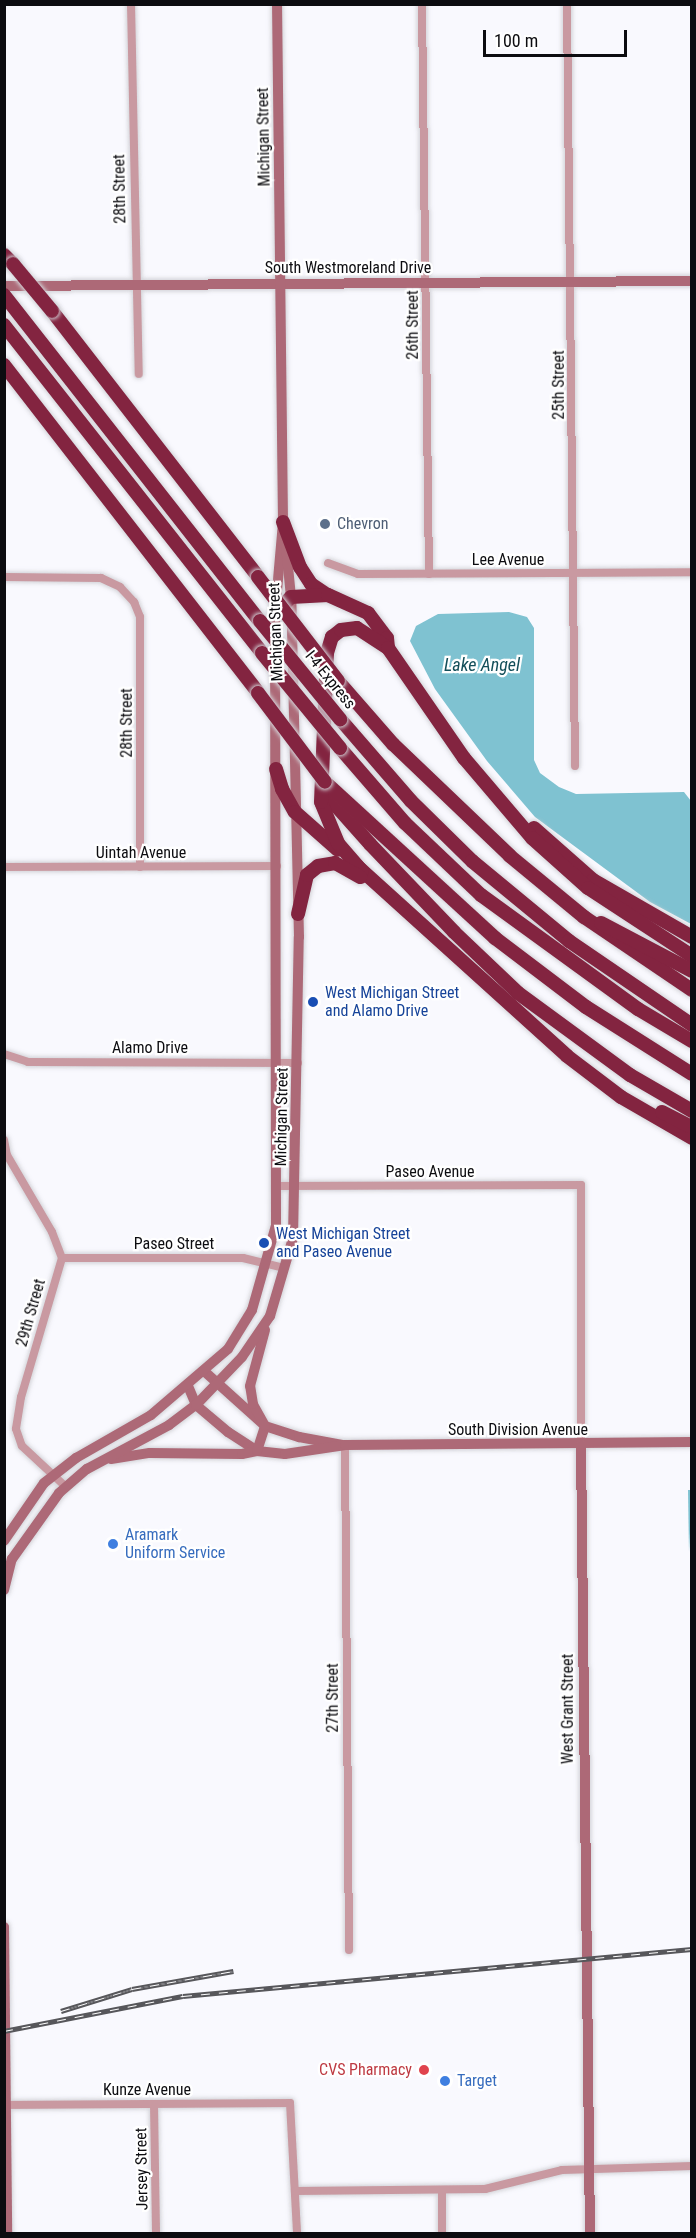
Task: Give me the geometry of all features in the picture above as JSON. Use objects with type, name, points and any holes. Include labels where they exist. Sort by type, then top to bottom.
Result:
[{"type":"highway","points":[[9,259],[52,311],[338,681],[433,786],[584,917],[692,990]]},
{"type":"highway","name":"I-4 Express","points":[[4,295],[260,621],[411,801],[472,861],[569,941],[692,1025]]},
{"type":"highway","points":[[4,325],[262,653],[405,823],[481,895],[620,997],[692,1041]]},
{"type":"highway","points":[[4,365],[325,782],[495,938],[586,1007],[692,1074]]},
{"type":"highway","points":[[283,522],[300,567],[311,584],[328,595],[368,613],[387,638],[388,648]]},
{"type":"highway","points":[[275,614],[291,597],[328,595]]},
{"type":"highway","points":[[362,871],[338,843],[321,802],[327,653],[332,637],[341,630],[357,628],[388,648],[464,758],[556,862],[598,895],[692,956]]},
{"type":"highway","points":[[276,769],[282,789],[295,812],[416,921],[621,1097],[692,1138]]},
{"type":"highway","points":[[325,782],[331,800],[370,844],[454,932],[518,993],[630,1075],[692,1111]]},
{"type":"highway","points":[[491,788],[593,880],[692,937]]},
{"type":"highway","points":[[298,914],[307,875],[318,866],[335,863],[354,872],[416,921]]},
{"type":"highway","points":[[584,917],[614,927],[692,971]]},
{"type":"highway","points":[[555,1042],[637,1098],[692,1128]]},
{"type":"main road","name":"Michigan Street","points":[[4,1541],[19,1515],[54,1476],[76,1458],[151,1415],[188,1386],[228,1349],[252,1310],[276,1225],[278,1186],[275,614],[283,522],[277,4]]},
{"type":"main road","name":"South Westmoreland Drive","points":[[4,286],[692,281]]},
{"type":"main road","name":"Michigan Street","points":[[4,1590],[12,1559],[33,1524],[66,1487],[102,1460],[169,1425],[196,1405],[242,1357],[270,1316],[293,1238],[297,1185],[298,914],[291,597],[283,522]]},
{"type":"main road","points":[[102,1460],[150,1453],[242,1454],[257,1451],[264,1438],[265,1426],[253,1404],[250,1386],[251,1371],[270,1316]]},
{"type":"main road","name":"South Division Avenue","points":[[204,1371],[265,1426],[299,1437],[345,1445]]},
{"type":"main road","name":"South Division Avenue","points":[[188,1386],[196,1405],[228,1432],[257,1451],[285,1454],[345,1445],[581,1445],[692,1442]]},
{"type":"main road","name":"West Grant Street","points":[[581,1445],[590,2234]]},
{"type":"main road","points":[[4,1927],[7,2234]]},
{"type":"street","name":"28th Street","points":[[131,4],[135,284],[139,374]]},
{"type":"street","name":"26th Street","points":[[422,4],[429,574]]},
{"type":"street","name":"25th Street","points":[[567,4],[572,281],[575,766]]},
{"type":"street","name":"Lee Avenue","points":[[328,563],[353,574],[692,572]]},
{"type":"street","name":"28th Street","points":[[4,577],[84,576],[120,587],[134,602],[140,617],[140,867]]},
{"type":"street","name":"Uintah Avenue","points":[[4,867],[277,866]]},
{"type":"street","name":"Alamo Drive","points":[[4,1054],[28,1062],[277,1061],[298,1063]]},
{"type":"street","points":[[4,1140],[7,1155],[52,1232],[62,1258]]},
{"type":"street","name":"Paseo Avenue","points":[[278,1186],[581,1185]]},
{"type":"street","name":"West Grant Street","points":[[581,1185],[581,1445]]},
{"type":"street","name":"Paseo Street","points":[[62,1258],[243,1258],[267,1262],[284,1268]]},
{"type":"street","name":"29th Street","points":[[62,1258],[16,1416],[22,1446],[66,1487]]},
{"type":"street","name":"27th Street","points":[[345,1445],[349,1950]]},
{"type":"street","name":"Kunze Avenue","points":[[4,2105],[290,2103],[295,2192]]},
{"type":"street","name":"Jersey Street","points":[[154,2104],[156,2234]]},
{"type":"street","points":[[297,2234],[295,2192],[505,2187],[562,2170],[692,2166]]},
{"type":"street","points":[[442,2190],[442,2234]]},
{"type":"water","name":"Lake Angel","points":[[509,612],[527,617],[534,628],[534,760],[540,773],[559,787],[576,794],[684,792],[691,801],[691,924],[650,902],[535,817],[487,761],[435,689],[410,641],[416,626],[438,614]]},
{"type":"water","points":[[688,1490],[692,1490],[689,1552]]},
{"type":"railway","points":[[4,2031],[183,1996],[692,1949]]},
{"type":"railway","points":[[61,2011],[132,1989],[233,1971]]},
{"type":"place","name":"Chevron","points":[[325,524]]},
{"type":"place","name":"West Michigan Street and Alamo Drive","points":[[313,1002]]},
{"type":"place","name":"West Michigan Street and Paseo Avenue","points":[[264,1243]]},
{"type":"place","name":"Aramark Uniform Service","points":[[113,1544]]},
{"type":"place","name":"CVS Pharmacy","points":[[424,2070]]},
{"type":"place","name":"Target","points":[[445,2081]]}]
